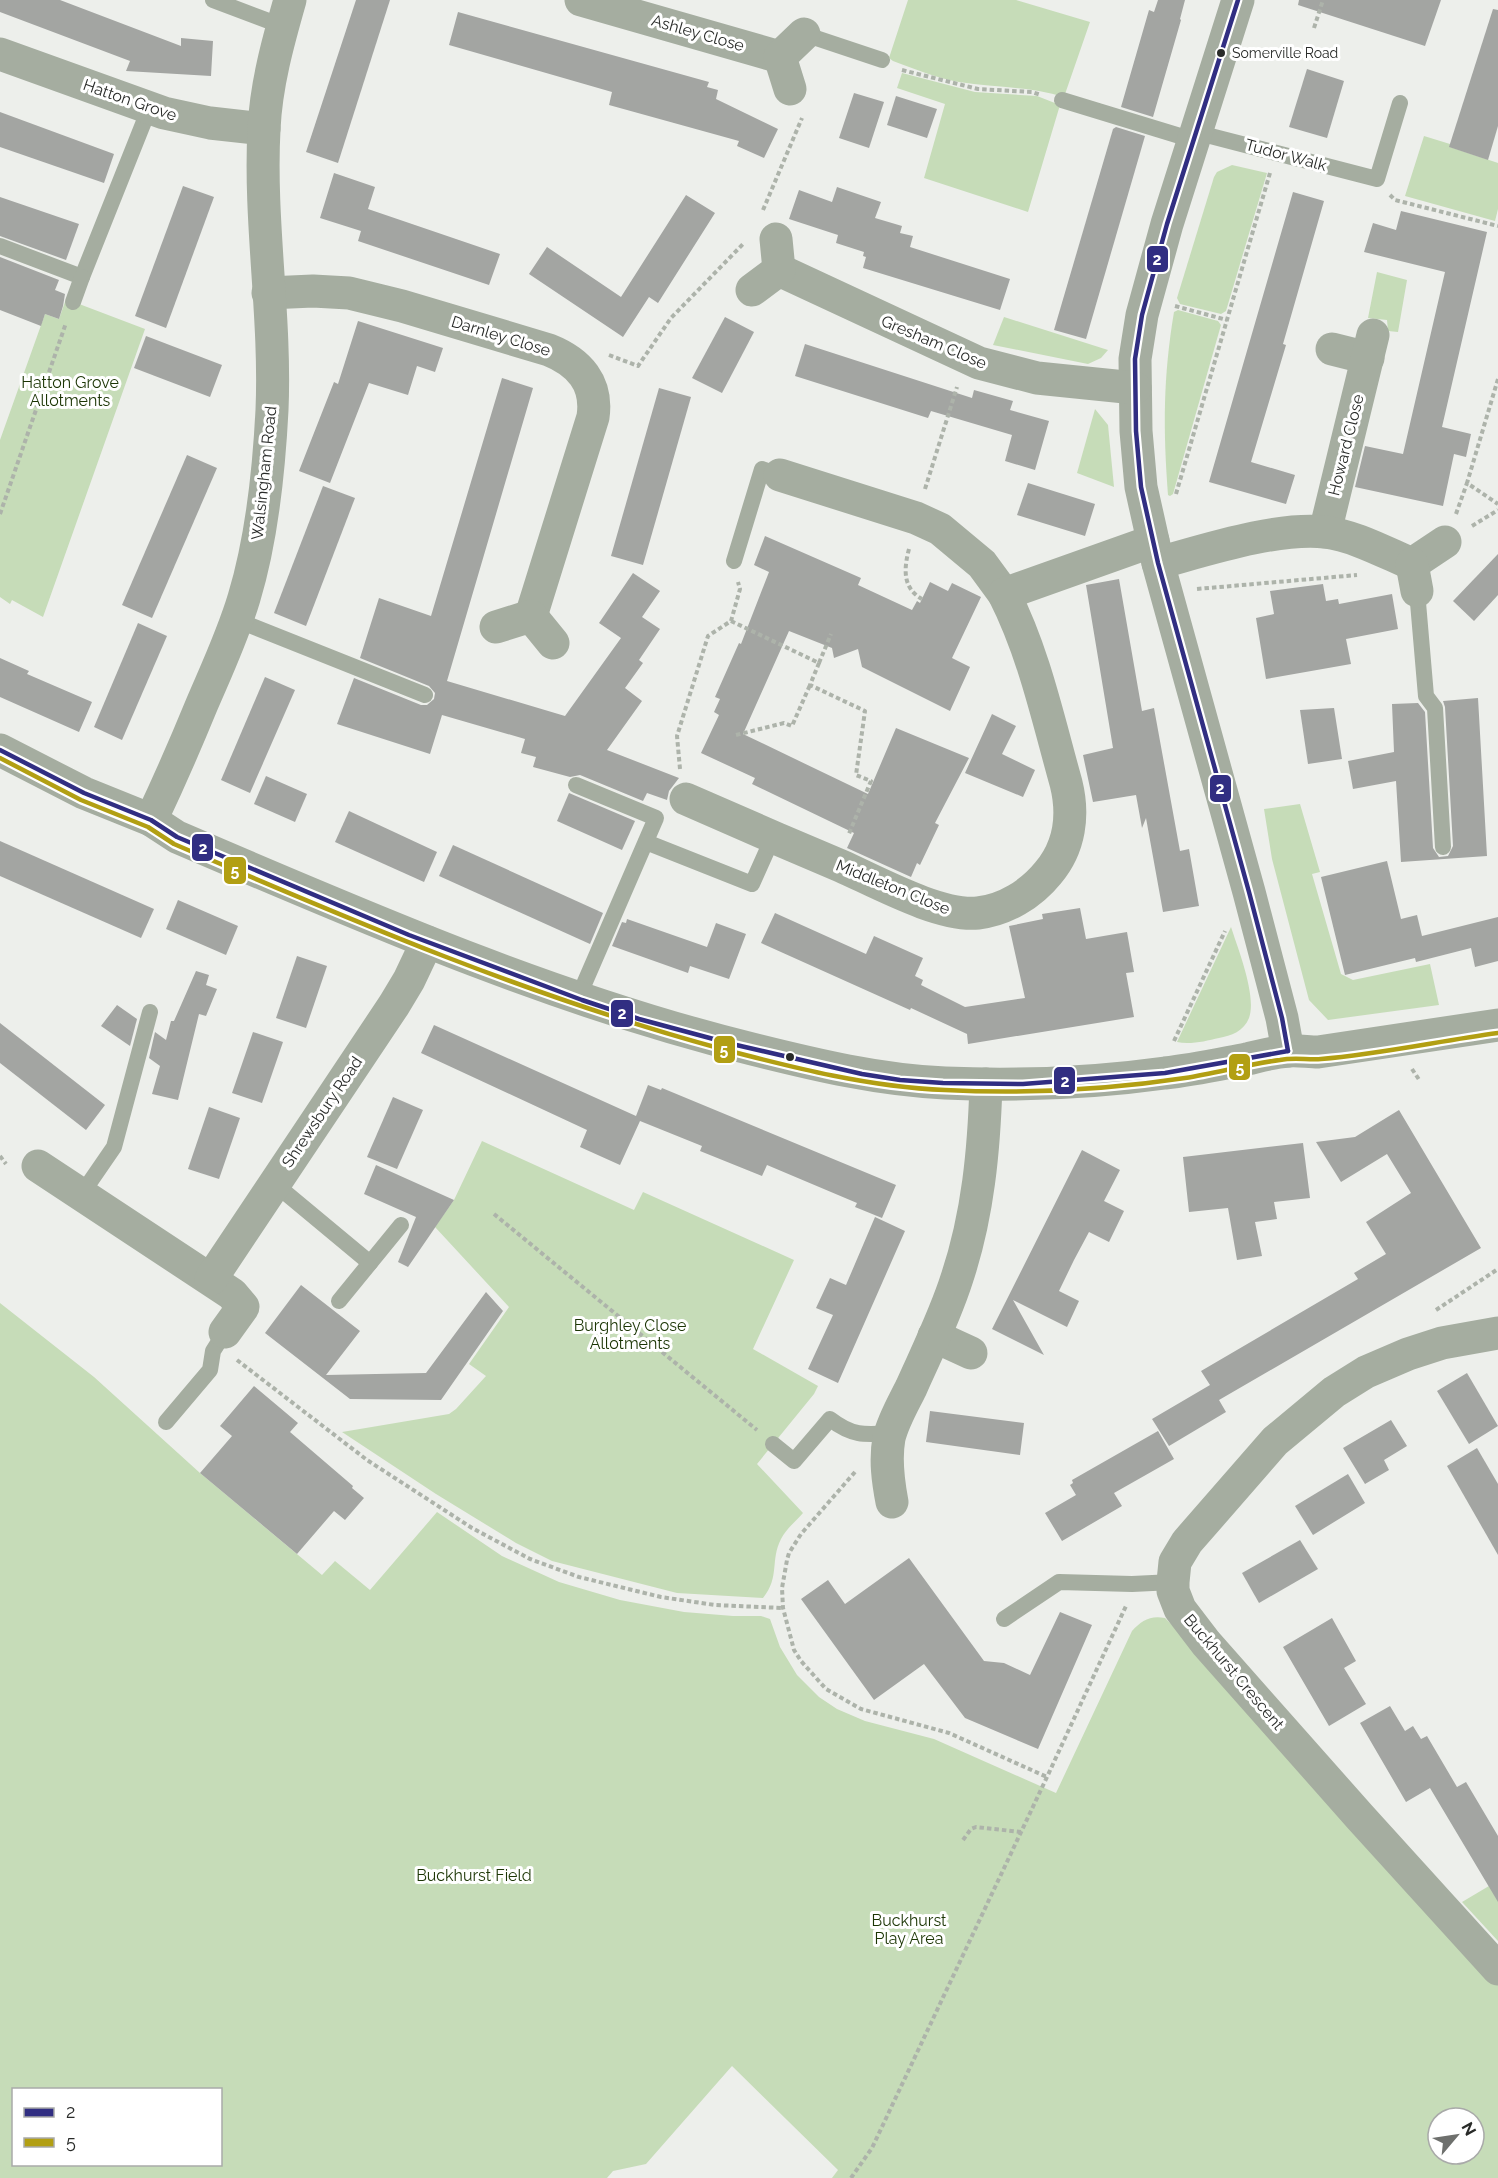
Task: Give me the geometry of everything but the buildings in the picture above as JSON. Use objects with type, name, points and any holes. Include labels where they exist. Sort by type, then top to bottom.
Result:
[{"type":"street","name":"Ashley Close","points":[[581,0],[780,57]]},
{"type":"street","points":[[1238,0],[1194,136],[1146,298],[1134,359],[1137,460],[1142,495],[1164,554],[1282,1018],[1288,1051]]},
{"type":"street","name":"Walsingham Road","points":[[151,820],[184,748],[237,620],[250,575],[258,531],[270,441],[272,372],[263,172],[264,129],[266,98],[286,13]]},
{"type":"street","points":[[797,102],[780,57],[804,34]]},
{"type":"street","name":"Hatton Grove","points":[[0,54],[149,109],[195,121],[264,129]]},
{"type":"street","points":[[752,290],[765,241]]},
{"type":"street","name":"Gresham Close","points":[[765,241],[967,358],[991,367],[1037,378],[1135,388]]},
{"type":"street","name":"Darnley Close","points":[[268,293],[332,291],[374,298],[549,350],[562,355],[577,366],[586,378],[594,397],[593,417],[531,616]]},
{"type":"street","name":"Howard Close","points":[[1325,532],[1370,346],[1332,349]]},
{"type":"street","name":"Middleton Close","points":[[686,799],[948,911],[977,913],[1005,905],[1022,896],[1041,881],[1059,857],[1068,830],[1070,800],[1021,631],[1004,594],[988,571],[967,550],[940,529],[917,519],[780,475]]},
{"type":"street","points":[[1004,594],[1164,554],[1264,537],[1325,532],[1365,544],[1414,577],[1445,542]]},
{"type":"street","points":[[496,627],[531,616],[553,643]]},
{"type":"street","points":[[0,750],[84,793],[151,820],[177,837],[427,942],[578,998],[683,1031],[815,1065],[900,1080],[1023,1084],[1165,1074],[1288,1051],[1318,1052],[1498,1025]]},
{"type":"street","name":"Shrewsbury Road","points":[[211,1279],[394,1005],[427,942]]},
{"type":"street","points":[[892,1502],[886,1459],[889,1433],[934,1336],[963,1261],[975,1209],[983,1152],[986,1084]]},
{"type":"street","points":[[38,1166],[232,1294],[243,1306],[224,1333]]},
{"type":"street","name":"Buckhurst Crescent","points":[[1498,1333],[1443,1343],[1408,1354],[1366,1372],[1334,1392],[1275,1441],[1186,1542],[1175,1562],[1173,1581],[1173,1591],[1180,1609],[1206,1643],[1498,1969]]},
{"type":"street","points":[[934,1336],[971,1353]]},
{"type":"lane","points":[[213,0],[286,13]]},
{"type":"lane","points":[[804,34],[882,60]]},
{"type":"lane","name":"Tudor Walk","points":[[1062,100],[1194,136],[1276,152],[1377,178]]},
{"type":"lane","points":[[1377,178],[1400,103]]},
{"type":"lane","points":[[73,302],[149,109]]},
{"type":"lane","points":[[0,246],[82,277]]},
{"type":"lane","points":[[734,561],[762,469],[780,475]]},
{"type":"lane","points":[[1414,577],[1426,696],[1435,708],[1443,847]]},
{"type":"lane","points":[[237,620],[425,695]]},
{"type":"lane","points":[[576,785],[656,818],[578,998]]},
{"type":"lane","points":[[646,842],[752,884],[773,837]]},
{"type":"lane","points":[[81,1195],[114,1147],[150,1012]]},
{"type":"lane","points":[[275,1184],[370,1263]]},
{"type":"lane","points":[[339,1301],[401,1225]]},
{"type":"lane","points":[[166,1422],[210,1370],[213,1351],[224,1333]]},
{"type":"lane","points":[[773,1444],[794,1461],[830,1419],[849,1432],[867,1435],[889,1433]]},
{"type":"lane","points":[[1004,1619],[1059,1582],[1132,1584],[1173,1581]]},
{"type":"path","points":[[1314,28],[1323,0]]},
{"type":"path","points":[[882,60],[900,69],[958,85],[992,91],[1032,92],[1062,100]]},
{"type":"path","points":[[577,366],[586,347],[638,366],[670,318],[741,247],[765,241],[797,102]]},
{"type":"path","points":[[1173,504],[1276,152]]},
{"type":"path","points":[[1377,178],[1395,200],[1498,226]]},
{"type":"path","points":[[1146,298],[1227,320]]},
{"type":"path","points":[[0,514],[73,302]]},
{"type":"path","points":[[922,599],[909,587],[905,572],[917,519],[967,358]]},
{"type":"path","points":[[1498,379],[1467,483],[1498,504]]},
{"type":"path","points":[[1164,554],[1192,589],[1391,572],[1414,577]]},
{"type":"path","points":[[686,799],[679,763],[677,736],[708,636],[731,621],[740,589],[734,561]]},
{"type":"path","points":[[731,621],[819,663]]},
{"type":"path","points":[[736,735],[784,723],[792,726],[831,634]]},
{"type":"path","points":[[810,685],[865,711],[856,775],[871,781],[835,864]]},
{"type":"path","points":[[1172,1047],[1247,884]]},
{"type":"path","points":[[494,1214],[773,1444]]},
{"type":"path","points":[[224,1333],[240,1347],[236,1355],[239,1363],[346,1446],[472,1528],[515,1552],[553,1569],[633,1592],[715,1605],[783,1608]]},
{"type":"path","points":[[889,1433],[795,1543],[787,1560],[782,1588],[783,1608],[794,1650],[826,1689],[842,1700],[885,1717],[954,1736],[1047,1777]]},
{"type":"path","points":[[851,2178],[872,2148],[1022,1832],[1123,1614],[1132,1584]]},
{"type":"path","points":[[963,1840],[971,1829],[976,1827],[1022,1832]]},
{"type":"green space","points":[[908,0],[1016,0],[1090,22],[1064,97],[1025,89],[951,80],[893,61],[889,58]]},
{"type":"green space","points":[[902,73],[975,92],[1037,96],[1060,105],[1028,212],[924,178],[945,104],[897,88]]},
{"type":"green space","points":[[1424,136],[1498,163],[1498,209],[1495,221],[1405,196]]},
{"type":"green space","points":[[1232,165],[1267,173],[1226,311],[1221,314],[1180,304],[1177,298],[1214,177],[1217,172]]},
{"type":"green space","points":[[1377,272],[1407,280],[1398,332],[1388,331],[1387,320],[1368,318]]},
{"type":"green space","name":"Hatton Grove Allotments","points":[[66,299],[145,329],[43,617],[12,600],[10,604],[0,597],[0,440],[45,314],[59,319]]},
{"type":"green space","points":[[1178,310],[1218,321],[1221,325],[1173,494],[1170,496],[1168,495],[1165,448],[1165,404],[1170,336],[1174,312]]},
{"type":"green space","points":[[1004,317],[1108,350],[1101,358],[1088,364],[993,345]]},
{"type":"green space","points":[[1095,409],[1108,425],[1114,487],[1077,473]]},
{"type":"green space","points":[[1300,804],[1320,872],[1312,874],[1341,974],[1353,980],[1430,964],[1439,1005],[1328,1020],[1309,1000],[1272,859],[1264,809]]},
{"type":"green space","points":[[1231,927],[1249,985],[1251,1009],[1247,1023],[1240,1030],[1228,1036],[1198,1042],[1177,1042]]},
{"type":"green space","name":"Burghley Close Allotments","points":[[482,1141],[634,1210],[643,1192],[794,1260],[753,1349],[818,1386],[757,1464],[803,1513],[781,1539],[771,1583],[763,1598],[677,1593],[552,1561],[516,1543],[436,1494],[342,1432],[449,1414],[486,1376],[469,1364],[509,1307],[435,1227],[454,1200]]},
{"type":"green space","name":"Buckhurst Field","points":[[0,1303],[94,1377],[200,1473],[322,1575],[335,1561],[370,1590],[437,1512],[502,1556],[559,1582],[620,1600],[684,1612],[761,1616],[770,1619],[780,1647],[797,1675],[819,1697],[837,1709],[865,1721],[934,1739],[1056,1793],[1132,1631],[1146,1620],[1155,1617],[1165,1618],[1194,1647],[1498,1983],[1498,2178],[832,2178],[838,2170],[732,2066],[646,2164],[613,2171],[607,2178],[0,2178]]},
{"type":"green space","points":[[1489,1886],[1498,1901],[1498,1941],[1462,1902]]},
{"type":"transit line","name":"2","points":[[1238,0],[1167,224],[1142,315],[1135,359],[1136,431],[1141,487],[1158,563],[1249,892],[1282,1018],[1288,1051]]},
{"type":"transit line","name":"2","points":[[0,750],[84,793],[151,820],[177,837],[409,935],[582,1000],[639,1019],[732,1044],[862,1074],[943,1083],[1023,1084],[1165,1073],[1288,1051]]},
{"type":"transit line","name":"5","points":[[0,758],[81,800],[148,827],[174,844],[376,929],[513,982],[652,1029],[722,1049],[860,1081],[917,1088],[975,1091],[1095,1088],[1185,1078],[1285,1059],[1343,1057],[1498,1033]]},
{"type":"place","name":"Somerville Road","points":[[1221,53]]},
{"type":"park label","name":"Buckhurst Play Area","points":[[909,1929]]}]
